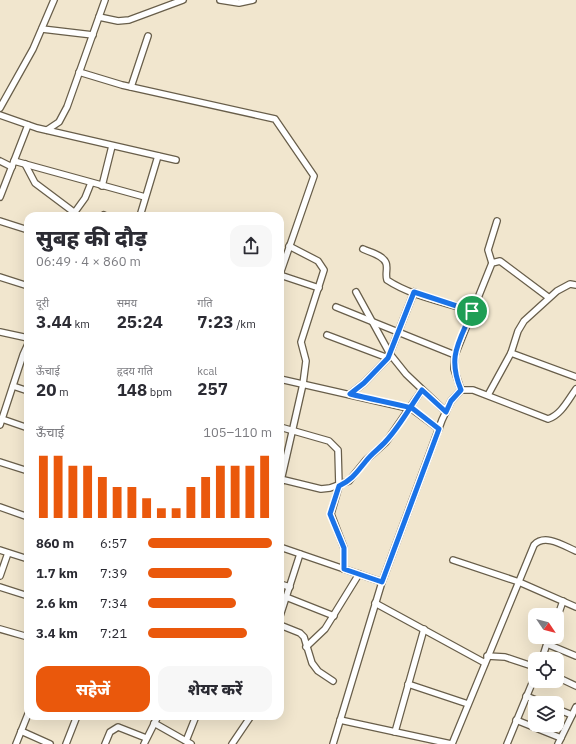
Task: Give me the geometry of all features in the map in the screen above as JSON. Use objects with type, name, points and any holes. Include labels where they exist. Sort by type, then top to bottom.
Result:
[{"type":"street","points":[[0,108],[42,29],[54,0]]},
{"type":"street","points":[[47,130],[55,125],[62,117],[80,72],[105,0]]},
{"type":"street","points":[[99,17],[118,21],[129,20],[183,0]]},
{"type":"street","points":[[220,0],[239,3],[253,0]]},
{"type":"street","points":[[42,29],[93,35]]},
{"type":"street","points":[[131,87],[148,36]]},
{"type":"street","points":[[80,72],[131,87],[275,119],[314,176],[284,262]]},
{"type":"street","points":[[0,114],[28,125],[47,130],[176,160]]},
{"type":"street","points":[[0,197],[28,125]]},
{"type":"street","points":[[102,186],[112,146]]},
{"type":"street","points":[[141,212],[158,156]]},
{"type":"street","points":[[0,161],[13,164],[25,164],[145,197]]},
{"type":"street","points":[[25,164],[35,183],[71,212]]},
{"type":"street","points":[[75,212],[85,198],[91,183]]},
{"type":"street","points":[[0,221],[24,229]]},
{"type":"street","points":[[461,390],[454,369],[455,355],[492,263],[488,250],[497,221]]},
{"type":"street","points":[[284,465],[304,384],[306,361],[301,342],[323,275],[322,265],[318,261],[289,246]]},
{"type":"street","points":[[363,249],[380,256],[386,263],[387,280],[414,292],[472,311]]},
{"type":"street","points":[[492,263],[500,261],[548,297]]},
{"type":"street","points":[[284,275],[319,288]]},
{"type":"street","points":[[0,277],[24,285]]},
{"type":"street","points":[[488,395],[511,353],[520,327],[548,297],[570,284],[576,285]]},
{"type":"street","points":[[356,292],[389,356],[446,412]]},
{"type":"street","points":[[350,394],[364,383],[389,356],[414,292]]},
{"type":"street","points":[[336,307],[373,324],[455,355]]},
{"type":"street","points":[[0,332],[24,337]]},
{"type":"street","points":[[327,335],[389,356]]},
{"type":"street","points":[[511,353],[576,377]]},
{"type":"street","points":[[0,425],[24,355]]},
{"type":"street","points":[[284,380],[410,408],[439,429]]},
{"type":"street","points":[[13,386],[24,390]]},
{"type":"street","points":[[333,744],[382,582],[439,429],[451,401],[461,390],[466,389],[488,395],[548,419],[554,417],[560,412],[576,389]]},
{"type":"street","points":[[284,482],[321,489],[339,486],[348,481],[355,475],[366,460],[386,442],[422,390]]},
{"type":"street","points":[[2,419],[24,427]]},
{"type":"street","points":[[284,428],[320,438],[336,446],[338,450],[339,486],[330,514],[344,548],[344,569]]},
{"type":"street","points":[[0,462],[24,470]]},
{"type":"street","points":[[0,507],[24,516]]},
{"type":"street","points":[[340,720],[395,732],[427,742],[452,744],[487,656],[538,541],[546,539],[576,551]]},
{"type":"street","points":[[284,548],[382,582]]},
{"type":"street","points":[[0,550],[24,559]]},
{"type":"street","points":[[0,576],[8,553]]},
{"type":"street","points":[[284,603],[300,554]]},
{"type":"street","points":[[453,560],[519,582],[576,607]]},
{"type":"street","points":[[306,647],[325,629],[359,574]]},
{"type":"street","points":[[284,585],[290,587]]},
{"type":"street","points":[[0,587],[24,595]]},
{"type":"street","points":[[286,597],[334,616]]},
{"type":"street","points":[[561,608],[563,601]]},
{"type":"street","points":[[375,603],[485,663]]},
{"type":"street","points":[[284,626],[300,633],[304,637],[312,663],[325,676],[333,681]]},
{"type":"street","points":[[0,628],[24,636]]},
{"type":"street","points":[[395,732],[424,629]]},
{"type":"street","points":[[544,652],[547,644],[576,656]]},
{"type":"street","points":[[487,656],[505,657],[528,665]]},
{"type":"street","points":[[564,680],[576,686]]},
{"type":"street","points":[[408,684],[468,704]]},
{"type":"street","points":[[507,744],[530,688]]},
{"type":"street","points":[[558,744],[576,707]]},
{"type":"street","points":[[564,712],[572,715]]},
{"type":"street","points":[[16,744],[26,720]]},
{"type":"street","points":[[66,744],[75,720]]},
{"type":"street","points":[[105,744],[110,732],[118,727],[145,741],[156,720]]},
{"type":"street","points":[[154,723],[189,742],[195,720]]},
{"type":"street","points":[[232,744],[247,720]]},
{"type":"street","points":[[516,720],[561,738]]},
{"type":"street","points":[[21,731],[50,744]]},
{"type":"route","points":[[472,311],[414,292],[388,358],[378,370],[350,394],[410,408],[412,408],[439,429],[382,582],[344,569],[344,548],[330,514],[339,486],[355,475],[366,460],[386,442],[392,434],[410,408],[422,390],[446,412],[451,401],[461,390],[455,376],[454,360],[472,311]]}]
